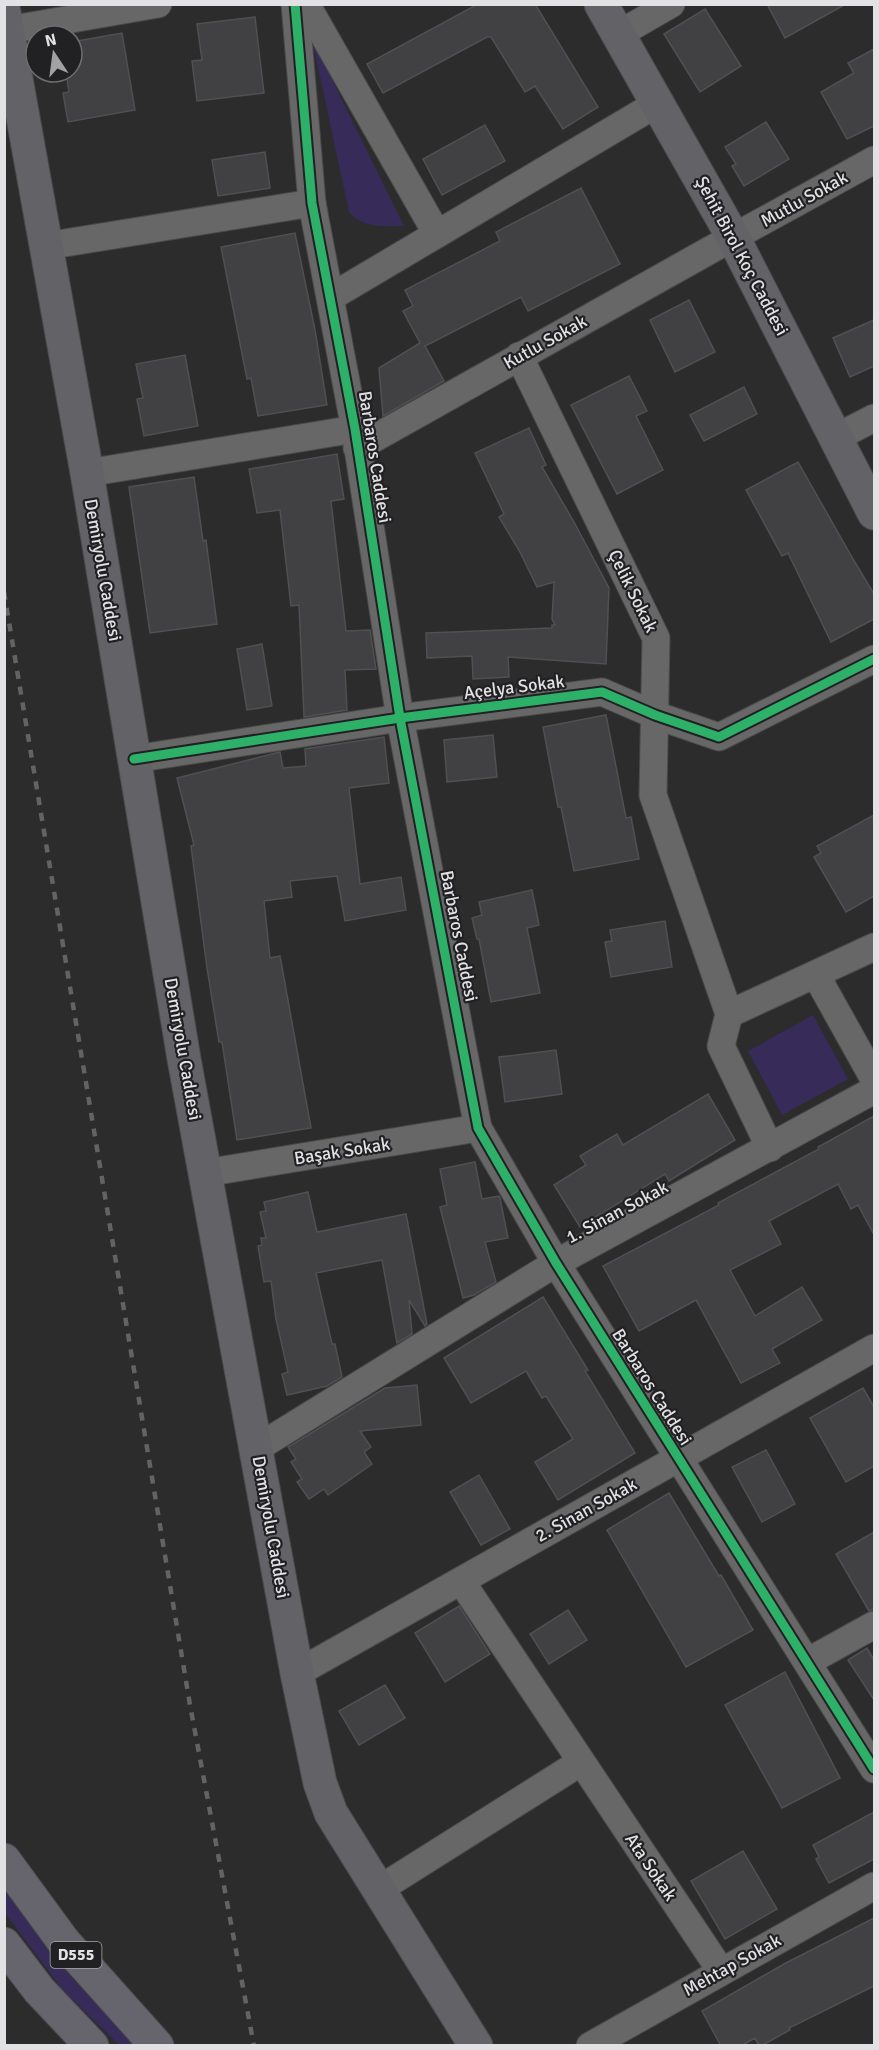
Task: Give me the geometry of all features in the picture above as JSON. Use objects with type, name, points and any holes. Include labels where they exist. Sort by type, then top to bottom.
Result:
[{"type":"highway","name":"D555","points":[[4,1860],[64,1942],[156,2044]]},
{"type":"highway","name":"D555","points":[[4,1944],[39,1990],[92,2046]]},
{"type":"main road","name":"Şehit Birol Koç Caddesi","points":[[601,4],[734,237],[874,513]]},
{"type":"main road","name":"Demiryolu Caddesi","points":[[6,21],[87,473],[205,1173],[297,1673],[320,1784],[331,1813],[476,2046]]},
{"type":"street","points":[[6,21],[158,4]]},
{"type":"street","name":"Barbaros Caddesi","points":[[295,4],[312,202],[356,438],[400,718],[478,1128],[556,1263],[874,1769]]},
{"type":"street","points":[[306,4],[436,234]]},
{"type":"street","points":[[619,34],[671,4]]},
{"type":"street","points":[[331,297],[658,103]]},
{"type":"street","name":"Mutlu Sokak","points":[[734,237],[874,160]]},
{"type":"street","points":[[46,246],[312,202]]},
{"type":"street","name":"Kutlu Sokak","points":[[356,438],[519,356],[734,237]]},
{"type":"street","name":"Çelik Sokak","points":[[519,356],[656,638],[653,795],[729,1014]]},
{"type":"street","points":[[837,437],[874,418]]},
{"type":"street","points":[[87,473],[356,438]]},
{"type":"street","name":"Açelya Sokak","points":[[134,759],[400,718],[602,692],[655,715],[719,737],[874,659]]},
{"type":"street","points":[[770,1148],[720,1046],[729,1014],[874,946]]},
{"type":"street","points":[[816,975],[874,1079]]},
{"type":"street","name":"1. Sinan Sokak","points":[[257,1448],[556,1263],[874,1090]]},
{"type":"street","name":"Başak Sokak","points":[[205,1173],[478,1128]]},
{"type":"street","name":"2. Sinan Sokak","points":[[297,1673],[874,1348]]},
{"type":"street","name":"Ata Sokak","points":[[460,1581],[721,1971]]},
{"type":"street","points":[[807,1662],[874,1625]]},
{"type":"street","points":[[378,1890],[581,1762]]},
{"type":"street","name":"Mehtap Sokak","points":[[590,2046],[874,1886]]},
{"type":"shaded area","points":[[312,39],[404,226],[368,224],[349,212]]},
{"type":"shaded area","points":[[813,1015],[848,1079],[782,1115],[748,1051]]},
{"type":"shaded area","points":[[5,1889],[73,1979],[136,2045],[119,2045],[62,1989],[5,1913]]},
{"type":"building","points":[[478,4],[535,4],[598,107],[563,129],[535,86],[525,92],[491,37],[487,37],[383,93],[367,64]]},
{"type":"building","points":[[767,4],[846,4],[785,38]]},
{"type":"building","points":[[705,9],[741,66],[700,92],[664,34]]},
{"type":"building","points":[[255,17],[264,93],[197,101],[192,61],[202,60],[197,24]]},
{"type":"building","points":[[122,33],[135,110],[68,122],[63,93],[69,92],[68,84],[84,84],[84,40]]},
{"type":"building","points":[[874,49],[874,126],[847,139],[821,92],[854,73],[848,63]]},
{"type":"building","points":[[766,122],[789,159],[744,186],[732,166],[736,164],[725,147]]},
{"type":"building","points":[[485,125],[505,161],[442,195],[423,159]]},
{"type":"building","points":[[265,152],[270,188],[218,196],[212,160]]},
{"type":"building","points":[[581,188],[620,264],[528,311],[521,297],[425,346],[444,381],[383,416],[379,368],[420,343],[403,311],[413,306],[405,290],[500,241],[496,232]]},
{"type":"building","points":[[295,233],[315,330],[327,405],[258,416],[251,378],[247,379],[221,247]]},
{"type":"building","points":[[689,300],[715,352],[675,372],[650,320]]},
{"type":"building","points":[[874,320],[874,366],[850,377],[833,338]]},
{"type":"building","points":[[185,355],[198,426],[144,436],[137,399],[143,398],[136,364]]},
{"type":"building","points":[[629,376],[647,411],[636,416],[663,470],[617,494],[571,405]]},
{"type":"building","points":[[744,387],[757,414],[704,441],[690,415]]},
{"type":"building","points":[[529,428],[546,465],[542,467],[609,588],[606,664],[508,657],[509,677],[473,679],[472,656],[427,658],[426,633],[552,628],[552,625],[555,625],[552,619],[554,582],[537,587],[499,517],[504,514],[475,453]]},
{"type":"building","points":[[337,454],[344,499],[331,501],[346,631],[370,630],[376,669],[345,670],[347,710],[304,717],[299,605],[291,606],[280,510],[257,513],[249,469]]},
{"type":"building","points":[[798,462],[874,594],[874,619],[831,642],[788,553],[782,556],[746,490]]},
{"type":"building","points":[[194,477],[203,541],[206,540],[217,624],[150,633],[129,487]]},
{"type":"building","points":[[262,644],[272,706],[247,710],[237,649]]},
{"type":"building","points":[[606,715],[626,818],[631,817],[639,859],[574,871],[561,807],[558,807],[543,727]]},
{"type":"building","points":[[493,735],[497,777],[447,782],[444,740]]},
{"type":"building","points":[[384,737],[389,783],[349,788],[360,884],[401,877],[406,910],[345,921],[337,876],[290,881],[292,897],[264,901],[270,958],[280,956],[311,1128],[237,1140],[222,1042],[219,1042],[207,968],[191,846],[194,845],[177,778],[280,752],[283,768],[306,766],[305,749]]},
{"type":"building","points":[[874,815],[874,896],[846,912],[814,857],[821,853],[817,846]]},
{"type":"building","points":[[532,890],[539,925],[527,928],[540,993],[491,1002],[479,939],[477,939],[472,918],[482,915],[479,902]]},
{"type":"building","points":[[665,921],[672,967],[611,977],[605,942],[612,941],[610,930]]},
{"type":"building","points":[[556,1050],[562,1094],[505,1102],[499,1057]]},
{"type":"building","points":[[708,1094],[735,1140],[669,1181],[665,1174],[580,1227],[554,1185],[586,1165],[580,1156],[617,1134],[623,1145]]},
{"type":"building","points":[[874,1116],[874,1235],[858,1205],[851,1209],[838,1184],[769,1221],[781,1244],[730,1270],[755,1316],[802,1287],[822,1320],[772,1349],[780,1363],[741,1383],[696,1300],[639,1331],[603,1266],[719,1205],[718,1203],[819,1149],[818,1147]]},
{"type":"building","points":[[475,1162],[482,1199],[499,1196],[500,1198],[508,1238],[485,1242],[496,1282],[474,1295],[463,1298],[440,1207],[447,1205],[440,1169]]},
{"type":"building","points":[[308,1192],[317,1232],[406,1214],[427,1324],[425,1326],[409,1300],[412,1334],[397,1343],[382,1260],[316,1273],[342,1377],[327,1386],[287,1395],[282,1374],[288,1372],[276,1319],[271,1281],[264,1282],[258,1246],[262,1245],[261,1238],[266,1238],[260,1212],[266,1211],[264,1202]]},
{"type":"building","points":[[543,1297],[635,1453],[558,1500],[535,1462],[573,1439],[546,1396],[542,1398],[526,1371],[471,1403],[444,1358]]},
{"type":"building","points":[[417,1385],[421,1425],[360,1431],[371,1447],[364,1452],[372,1464],[328,1495],[324,1489],[309,1499],[297,1482],[302,1479],[291,1462],[296,1459],[288,1447],[385,1388]]},
{"type":"building","points":[[863,1388],[874,1407],[874,1466],[846,1482],[810,1418]]},
{"type":"building","points":[[766,1450],[795,1504],[762,1522],[732,1467]]},
{"type":"building","points":[[479,1475],[510,1529],[481,1545],[450,1492]]},
{"type":"building","points":[[669,1493],[753,1630],[686,1667],[607,1530]]},
{"type":"building","points":[[874,1532],[874,1609],[869,1611],[836,1554]]},
{"type":"building","points":[[459,1606],[490,1654],[445,1682],[415,1633]]},
{"type":"building","points":[[568,1610],[587,1640],[549,1664],[530,1634]]},
{"type":"building","points":[[867,1648],[874,1660],[874,1700],[848,1660]]},
{"type":"building","points":[[785,1672],[840,1778],[782,1808],[725,1705]]},
{"type":"building","points":[[385,1685],[405,1718],[359,1745],[339,1711]]},
{"type":"building","points":[[874,1812],[874,1859],[829,1883],[816,1859],[819,1857],[813,1845]]},
{"type":"building","points":[[743,1851],[777,1909],[725,1939],[691,1881]]},
{"type":"building","points":[[874,1918],[874,1986],[789,2028],[790,2030],[761,2046],[755,2038],[741,2046],[721,2046],[702,2011],[784,1964]]},
{"type":"railway","points":[[4,592],[190,1705],[254,2046]]},
{"type":"cycle path","points":[[295,4],[312,203],[355,429],[400,718],[478,1128],[556,1263],[874,1769]]},
{"type":"cycle path","points":[[134,759],[400,718],[602,692],[655,715],[719,737],[874,659]]}]
